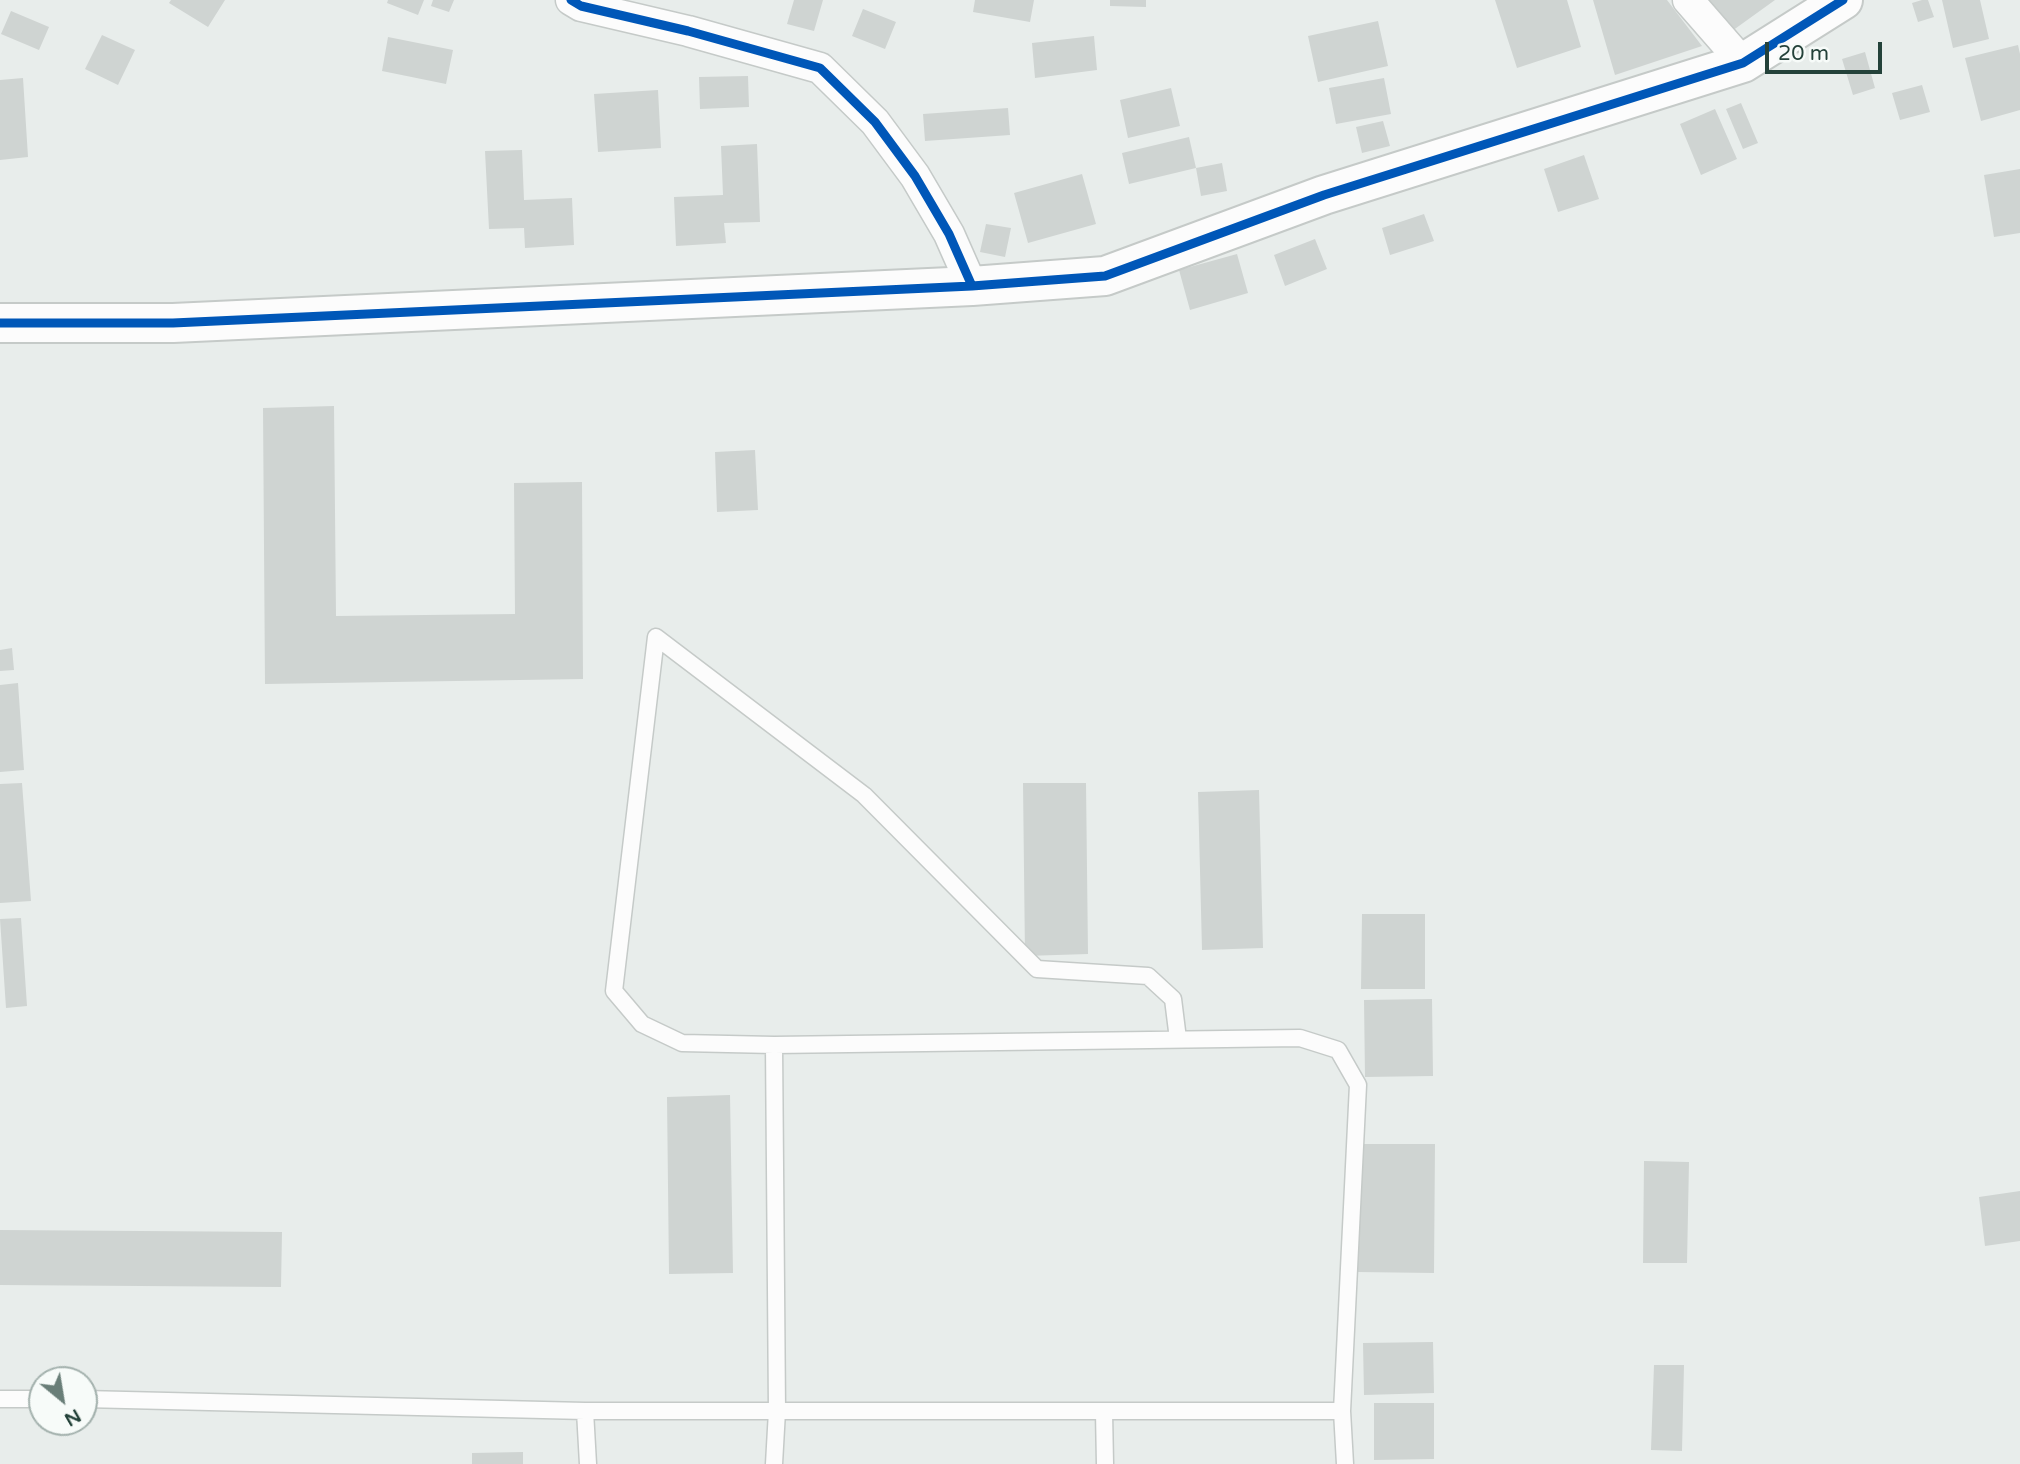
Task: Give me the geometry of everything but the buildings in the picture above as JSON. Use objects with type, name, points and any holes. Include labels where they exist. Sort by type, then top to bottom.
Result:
[{"type":"street","points":[[571,0],[581,6],[688,31],[820,68],[876,122],[915,176],[949,234],[972,286]]},
{"type":"street","points":[[1688,0],[1743,63]]},
{"type":"street","points":[[0,323],[173,323],[972,286],[1105,276],[1324,195],[1743,63],[1843,0]]},
{"type":"lane","points":[[1178,1039],[1174,999],[1148,976],[1037,969],[864,795],[656,638],[614,991],[642,1024],[682,1043],[774,1045],[1300,1038],[1338,1050],[1358,1085],[1342,1412],[1345,1464]]},
{"type":"lane","points":[[774,1045],[777,1411],[774,1464]]},
{"type":"lane","points":[[0,1399],[28,1399]]},
{"type":"lane","points":[[98,1399],[585,1411],[1342,1412]]},
{"type":"lane","points":[[585,1411],[588,1464]]},
{"type":"lane","points":[[1104,1412],[1105,1464]]},
{"type":"cycle path","points":[[571,0],[581,6],[688,31],[820,68],[875,122],[915,176],[949,234],[972,286]]},
{"type":"cycle path","points":[[0,323],[173,323],[972,286],[1105,276],[1324,195],[1743,63],[1843,0]]}]
